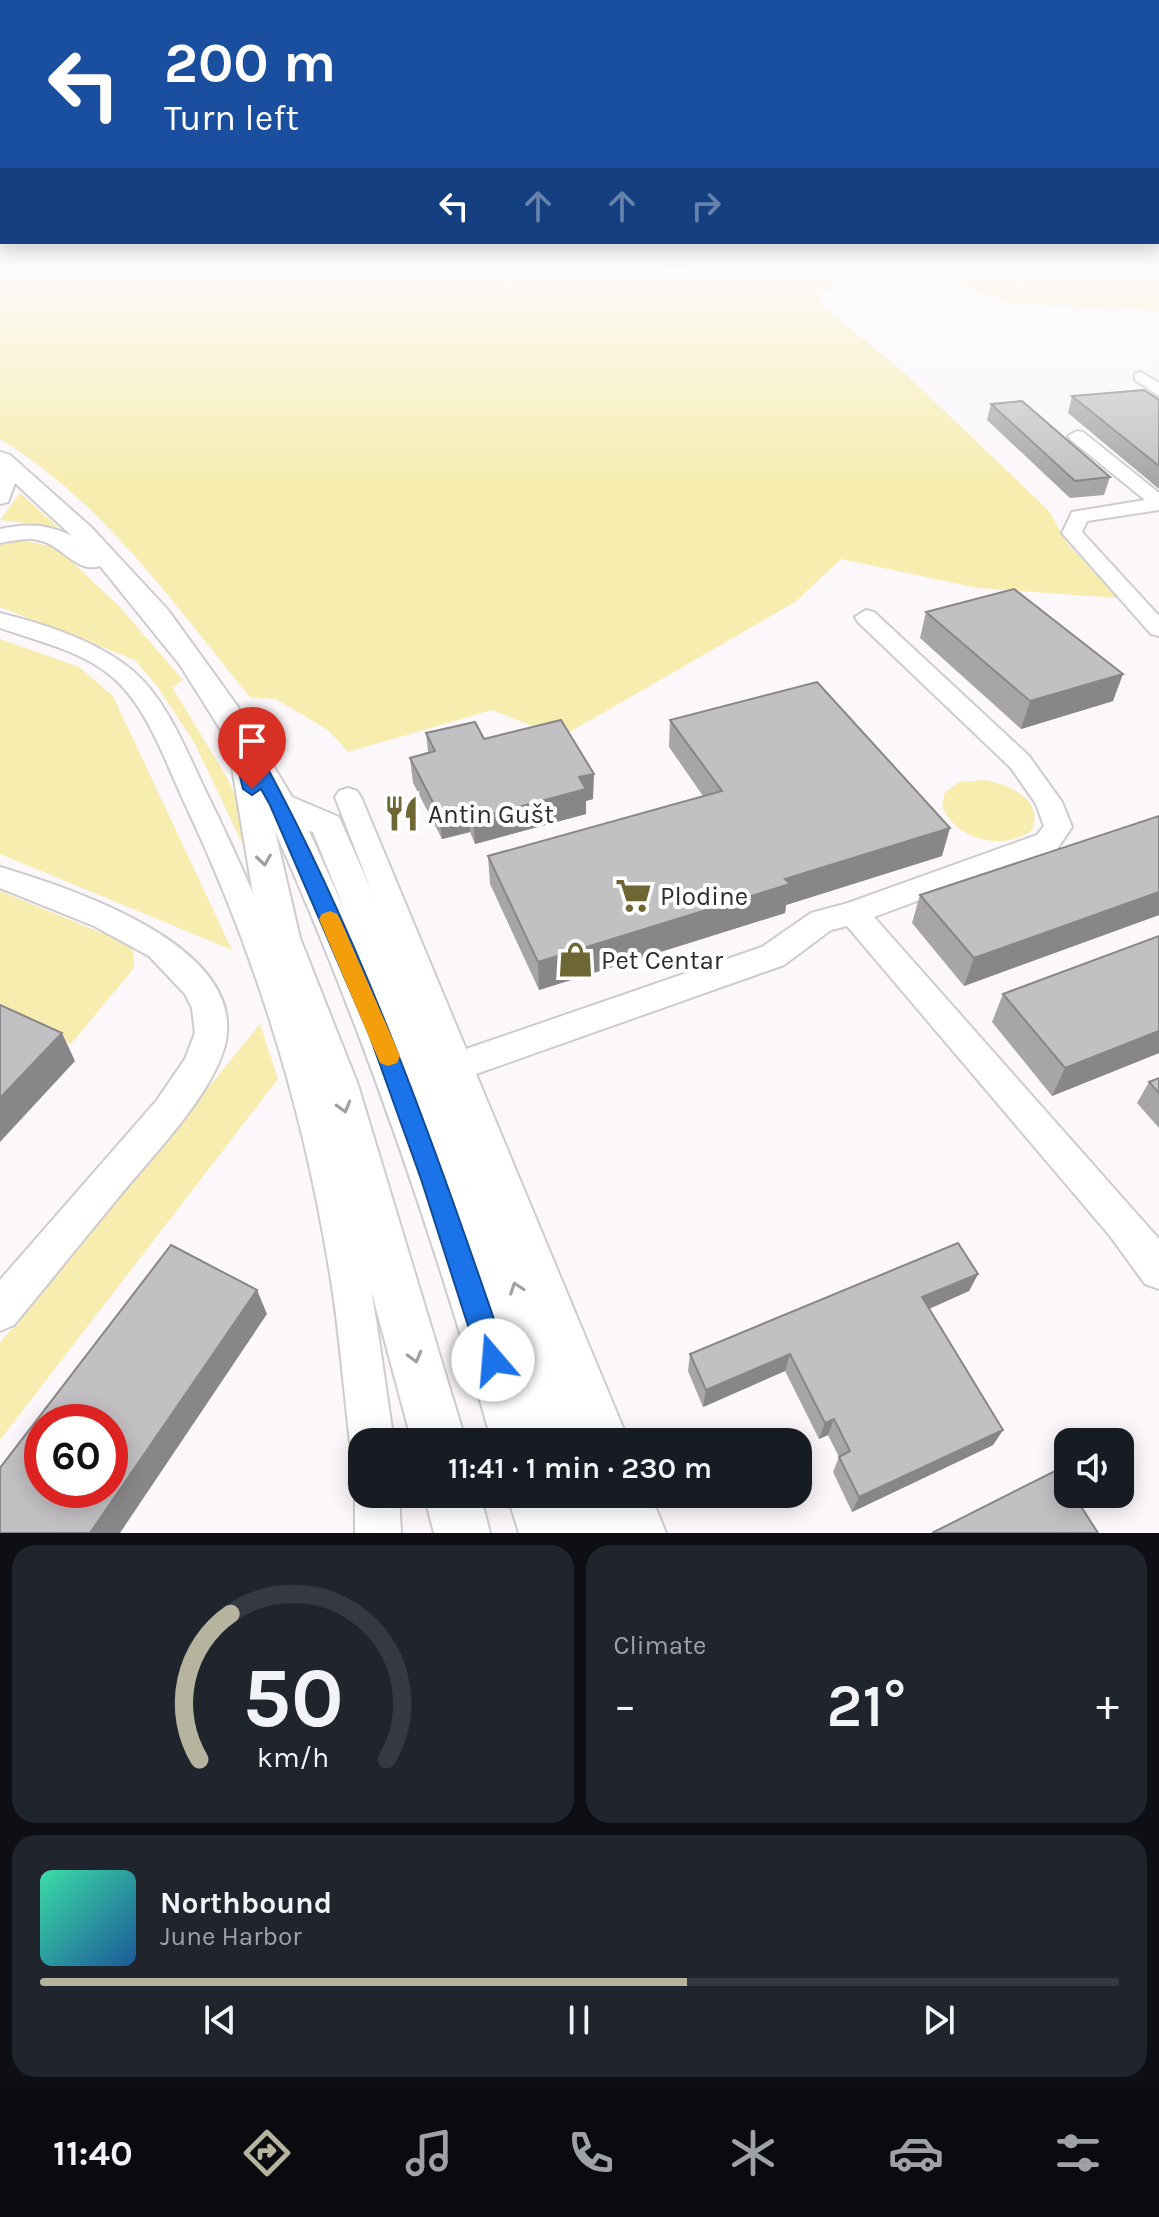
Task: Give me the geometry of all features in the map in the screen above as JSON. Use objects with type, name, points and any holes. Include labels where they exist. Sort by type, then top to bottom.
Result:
[{"type":"main road","points":[[0,497],[4,482],[1,459]]},
{"type":"main road","points":[[1,459],[87,534],[190,655],[237,729],[279,805],[380,1034],[433,1179],[514,1428]]},
{"type":"main road","points":[[0,536],[34,532],[65,539],[96,565],[124,578]]},
{"type":"main road","points":[[237,729],[247,760],[267,886],[281,938],[313,1029],[337,1085],[435,1428]]},
{"type":"main road","points":[[279,805],[327,825],[484,1200],[562,1428]]},
{"type":"main road","points":[[456,1508],[462,1533]]},
{"type":"main road","points":[[539,1508],[547,1533]]},
{"type":"main road","points":[[589,1508],[598,1533]]},
{"type":"street","points":[[1141,377],[1159,391]]},
{"type":"street","points":[[1077,436],[1159,503]]},
{"type":"street","points":[[1159,503],[1079,516],[1072,533],[1159,629]]},
{"type":"street","points":[[454,1067],[773,956],[822,921],[853,913],[1047,842],[1058,827],[1049,802],[1020,762],[866,617]]},
{"type":"street","points":[[0,620],[95,656],[113,666],[129,681],[160,729],[229,868],[271,972],[325,1156],[349,1268],[370,1428]]},
{"type":"street","points":[[348,797],[601,1428]]},
{"type":"street","points":[[0,877],[139,934],[161,948],[179,964],[208,1003],[211,1034],[200,1066],[172,1105],[0,1311]]},
{"type":"street","points":[[853,913],[1123,1223],[1159,1270]]},
{"type":"street","points":[[377,1508],[378,1533]]},
{"type":"street","points":[[633,1508],[643,1533]]},
{"type":"shaded area","points":[[0,340],[864,340],[909,377],[1048,510],[1068,544],[1118,598],[978,588],[841,559],[795,602],[561,737],[492,710],[348,752],[328,730],[276,699],[251,698],[105,524],[37,464],[0,439]]},
{"type":"shaded area","points":[[20,493],[58,527],[0,520]]},
{"type":"shaded area","points":[[20,540],[56,547],[119,606],[183,680],[172,687],[229,781],[257,846],[261,883],[194,742],[159,689],[135,660],[0,607],[0,545]]},
{"type":"shaded area","points":[[0,639],[79,667],[113,696],[232,950],[0,854]]},
{"type":"shaded area","points":[[984,780],[1013,789],[1029,802],[1035,819],[1032,830],[1008,840],[981,839],[948,818],[942,806],[945,792],[959,782]]},
{"type":"shaded area","points":[[0,891],[124,942],[133,950],[134,968],[71,1044],[0,1012]]},
{"type":"shaded area","points":[[260,1024],[278,1079],[28,1404],[24,1404],[24,1409],[0,1440],[0,1343]]},
{"type":"building","points":[[1144,390],[1159,400],[1159,466],[1072,396]]},
{"type":"building","points":[[1022,401],[1110,477],[1075,481],[991,404]]},
{"type":"building","points":[[1014,589],[1123,674],[1030,701],[926,612]]},
{"type":"building","points":[[817,682],[950,828],[785,879],[790,884],[538,962],[488,856],[722,791],[670,720]]},
{"type":"building","points":[[561,720],[594,774],[579,777],[586,789],[473,819],[468,807],[439,814],[410,758],[435,751],[426,733],[475,722],[484,739]]},
{"type":"building","points":[[1159,816],[1159,892],[974,958],[920,895]]},
{"type":"building","points":[[1159,936],[1159,1031],[1065,1068],[1003,994]]},
{"type":"building","points":[[0,1005],[62,1033],[0,1098]]},
{"type":"building","points":[[1159,1078],[1159,1093],[1149,1082]]},
{"type":"building","points":[[958,1243],[978,1274],[922,1297],[1003,1430],[859,1497],[839,1457],[850,1451],[834,1419],[825,1423],[790,1354],[706,1390],[690,1354]]},
{"type":"building","points":[[171,1245],[257,1290],[128,1478],[128,1404],[49,1404]]},
{"type":"building","points":[[24,1437],[24,1508],[107,1508],[90,1533],[0,1533],[0,1468]]},
{"type":"building","points":[[1054,1472],[1054,1508],[1082,1508],[1098,1533],[932,1533]]},
{"type":"slow traffic","points":[[330,919],[388,1056]]},
{"type":"place","name":"Antin Gušt","points":[[402,814]]},
{"type":"place","name":"Plodine","points":[[634,896]]},
{"type":"place","name":"Pet Centar","points":[[575,960]]},
{"type":"route","points":[[252,789],[237,729],[279,805],[380,1034],[433,1179],[493,1360]]}]
